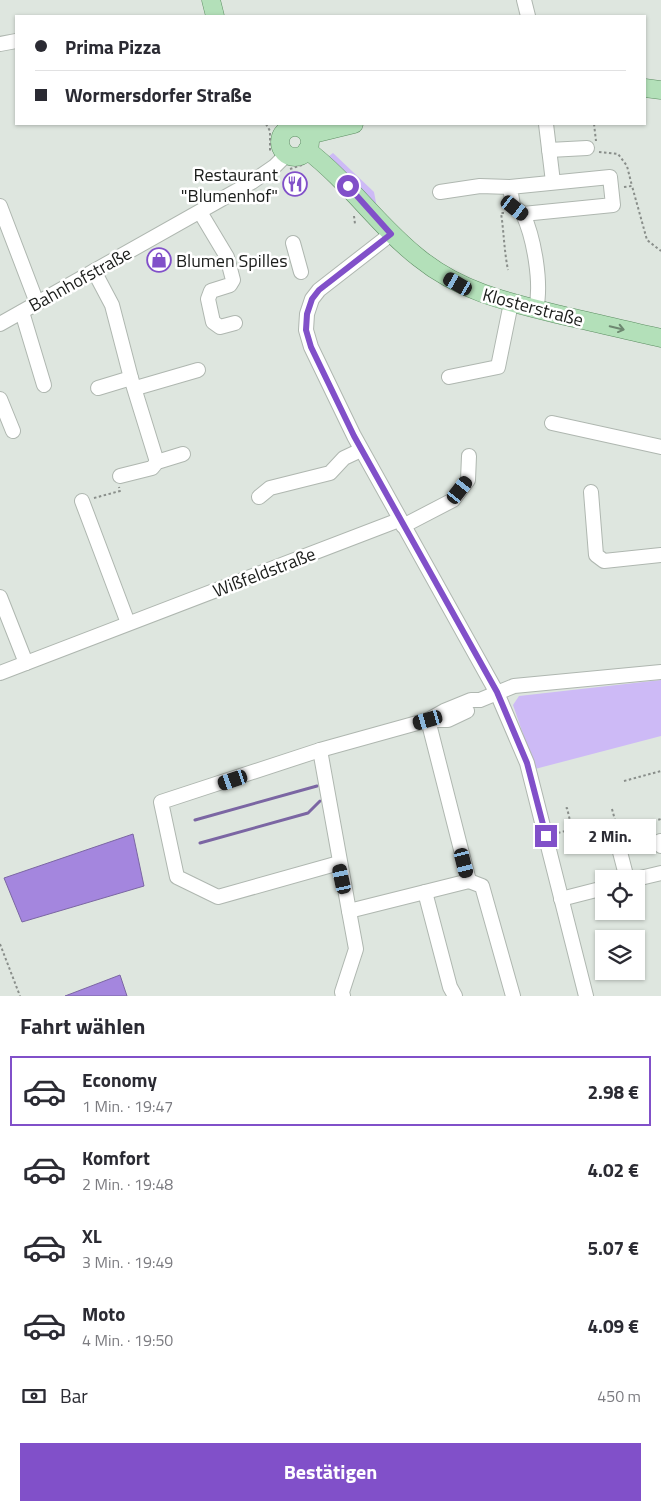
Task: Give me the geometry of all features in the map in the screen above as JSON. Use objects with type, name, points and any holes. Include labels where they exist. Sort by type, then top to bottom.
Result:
[{"type":"main road","points":[[211,0],[215,15]]},
{"type":"main road","points":[[646,88],[661,90]]},
{"type":"main road","points":[[308,143],[304,130],[297,127],[283,127],[280,142],[287,154],[297,157],[308,143],[352,125]]},
{"type":"main road","name":"Klosterstraße","points":[[308,143],[391,234],[439,273],[482,294],[511,303],[661,338]]},
{"type":"street","points":[[524,0],[528,15]]},
{"type":"street","points":[[0,44],[15,41]]},
{"type":"street","points":[[546,125],[553,182]]},
{"type":"street","points":[[549,150],[594,147]]},
{"type":"street","name":"Bahnhofstraße","points":[[0,324],[252,182],[275,166],[287,154]]},
{"type":"street","points":[[440,192],[480,186],[510,187],[610,177],[612,205],[519,211]]},
{"type":"street","points":[[510,187],[519,211],[528,224],[539,293],[536,309]]},
{"type":"street","points":[[0,206],[37,303]]},
{"type":"street","points":[[200,212],[227,256],[233,280],[230,286],[211,291],[208,299],[213,322],[220,327],[235,323]]},
{"type":"street","points":[[391,234],[319,290],[312,299],[307,314],[306,330],[311,347],[361,450],[497,692],[527,763],[586,996]]},
{"type":"street","points":[[293,243],[301,272]]},
{"type":"street","points":[[94,271],[112,305],[157,462]]},
{"type":"street","points":[[448,377],[498,367],[511,303]]},
{"type":"street","points":[[22,312],[44,385]]},
{"type":"street","points":[[98,388],[198,370]]},
{"type":"street","points":[[0,399],[13,431]]},
{"type":"street","points":[[552,423],[661,447]]},
{"type":"street","points":[[259,497],[270,488],[330,473],[344,458],[361,450]]},
{"type":"street","points":[[120,476],[152,468],[157,462],[183,454]]},
{"type":"street","name":"Wißfeldstraße","points":[[0,673],[128,623],[401,523],[453,500],[468,480],[469,456]]},
{"type":"street","points":[[591,492],[596,555],[604,561],[661,555]]},
{"type":"street","points":[[82,501],[128,623]]},
{"type":"street","points":[[0,597],[26,663]]},
{"type":"street","points":[[339,862],[218,897],[176,877],[161,802],[320,750],[428,720],[471,700],[479,700],[514,686],[661,672]]},
{"type":"street","points":[[428,720],[469,881]]},
{"type":"street","points":[[320,750],[356,949],[342,992],[343,996]]},
{"type":"street","points":[[620,852],[625,870]]},
{"type":"street","points":[[645,877],[661,873]]},
{"type":"street","points":[[349,911],[469,881],[482,886],[513,996]]},
{"type":"street","points":[[562,899],[595,890]]},
{"type":"street","points":[[425,892],[450,987],[455,996]]},
{"type":"path","points":[[594,125],[594,147],[618,154],[627,166],[647,240],[661,251]]},
{"type":"path","points":[[612,188],[632,186]]},
{"type":"path","points":[[508,270],[502,214],[519,211]]},
{"type":"path","points":[[82,501],[120,491],[118,485],[120,476]]},
{"type":"path","points":[[624,781],[661,771]]},
{"type":"path","points":[[546,836],[572,829],[567,808],[565,809]]},
{"type":"path","points":[[612,809],[618,830]]},
{"type":"path","points":[[610,833],[661,819]]},
{"type":"path","points":[[0,944],[20,996]]},
{"type":"shaded area","points":[[333,153],[374,192],[377,208],[328,157]]},
{"type":"shaded area","points":[[661,680],[661,736],[535,769],[513,705],[519,696]]},
{"type":"shaded area","points":[[133,834],[144,886],[22,922],[4,878]]},
{"type":"shaded area","points":[[120,975],[127,996],[65,996]]},
{"type":"waterway","points":[[195,820],[317,786]]},
{"type":"waterway","points":[[200,843],[308,813],[320,801]]},
{"type":"place","name":"Restaurant \"Blumenhof\"","points":[[295,184]]},
{"type":"place","name":"Blumen Spilles","points":[[159,260]]},
{"type":"route","points":[[348,186],[391,234],[336,276],[319,290],[312,299],[307,314],[306,330],[311,347],[346,423],[402,526],[497,692],[527,763],[546,836]]}]
